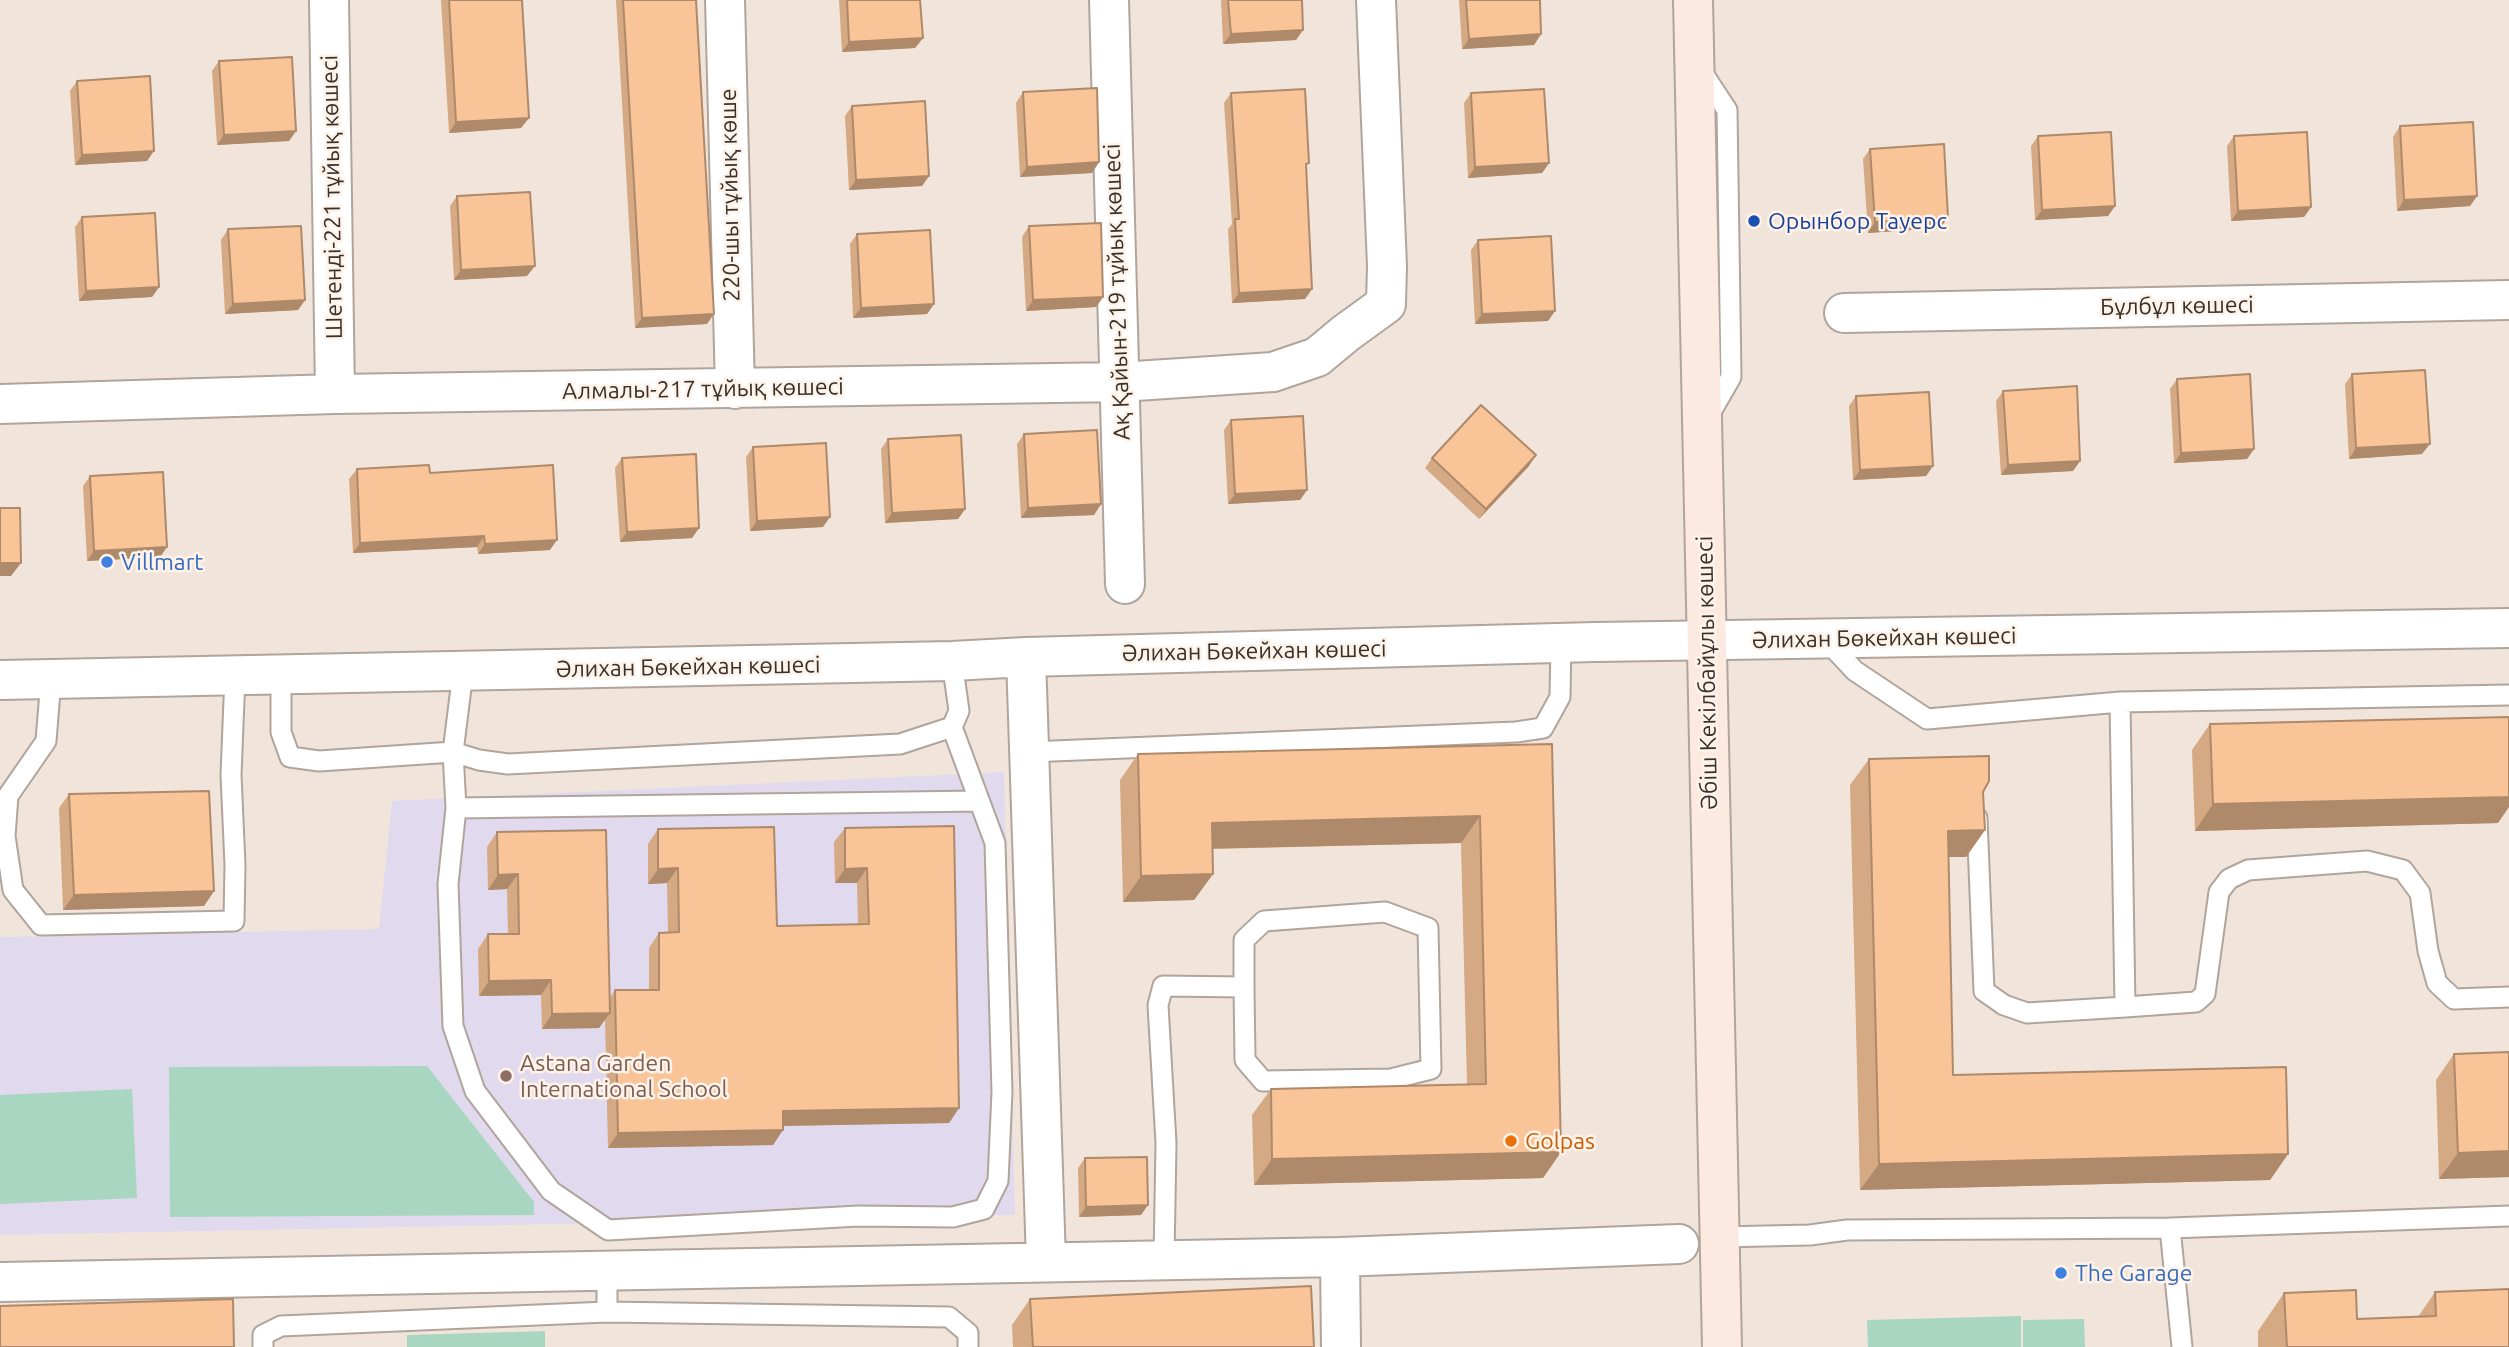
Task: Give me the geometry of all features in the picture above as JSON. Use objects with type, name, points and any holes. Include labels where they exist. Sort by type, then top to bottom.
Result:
[{"type":"street","name":"Шетенді-221 тұйық көшесі","points":[[329,0],[335,394]]},
{"type":"street","name":"220-шы тұйық көше","points":[[725,0],[735,389]]},
{"type":"street","name":"Ақ Қайын-219 тұйық көшесі","points":[[1109,0],[1125,584]]},
{"type":"street","name":"Алмалы-217 тұйық көшесі","points":[[0,404],[335,394],[1120,383],[1273,372],[1317,357],[1386,304],[1387,266],[1376,0]]},
{"type":"street","name":"Әбіш Кекілбайұлы көшесі","points":[[1692,0],[1722,1347]]},
{"type":"street","name":"Бұлбұл көшесі","points":[[1844,313],[2509,299]]},
{"type":"street","name":"Әлихан Бөкейхан көшесі","points":[[0,680],[952,662],[1026,657],[1561,643],[2509,628]]},
{"type":"street","points":[[1026,657],[1046,1261]]},
{"type":"street","points":[[0,1282],[1340,1257],[1679,1244]]},
{"type":"street","points":[[1340,1257],[1341,1347]]},
{"type":"lane","points":[[1824,639],[1855,671],[1927,719],[2119,702],[2509,695]]},
{"type":"lane","points":[[1029,752],[1516,732],[1543,728],[1560,697],[1561,643]]},
{"type":"lane","points":[[463,672],[453,752],[456,808],[447,884],[453,1026],[475,1091],[551,1191],[608,1230],[858,1216],[953,1217],[984,1209],[999,1181],[1002,1092],[995,843],[952,727],[959,711],[952,662]]},
{"type":"lane","points":[[281,674],[281,732],[290,757],[319,761],[453,752],[479,760],[508,764],[900,744],[952,727]]},
{"type":"lane","points":[[51,679],[46,741],[8,796],[5,836],[13,890],[41,925],[234,921],[232,775],[235,675]]},
{"type":"lane","points":[[2119,702],[2125,1007]]},
{"type":"lane","points":[[456,808],[979,801]]},
{"type":"lane","points":[[1977,818],[1984,991],[2004,1005],[2027,1013],[2196,1002],[2205,994],[2219,892],[2229,879],[2248,870],[2367,861],[2403,870],[2420,893],[2428,951],[2437,983],[2454,999],[2509,996]]},
{"type":"lane","points":[[1385,912],[1428,928],[1431,1069],[1391,1079],[1263,1081],[1245,1060],[1244,987],[1244,940],[1264,921],[1385,912]]},
{"type":"lane","points":[[1164,1259],[1166,1143],[1158,1005],[1163,986],[1244,987]]},
{"type":"lane","points":[[1720,1237],[1810,1235],[1847,1230],[2170,1228],[2509,1216]]},
{"type":"lane","points":[[2170,1228],[2182,1347]]},
{"type":"lane","points":[[607,1269],[607,1312]]},
{"type":"lane","points":[[263,1347],[263,1335],[281,1326],[607,1312],[949,1317],[968,1333],[968,1347]]},
{"type":"shaded area","name":"Astana Garden International School","points":[[1004,772],[1015,1215],[0,1235],[0,937],[379,929],[392,801]]},
{"type":"green space","points":[[427,1066],[534,1202],[534,1215],[170,1217],[169,1067]]},
{"type":"green space","points":[[132,1089],[137,1198],[0,1204],[0,1095]]},
{"type":"green space","points":[[2021,1316],[2021,1347],[1868,1347],[1867,1320]]},
{"type":"green space","points":[[2084,1319],[2085,1347],[2023,1347],[2023,1320]]},
{"type":"green space","points":[[545,1331],[545,1347],[407,1347],[407,1335]]},
{"type":"building","points":[[449,0],[522,0],[529,118],[456,122]]},
{"type":"building","points":[[623,0],[696,0],[714,314],[642,318]]},
{"type":"building","points":[[847,0],[920,0],[923,38],[849,42]]},
{"type":"building","points":[[1228,0],[1302,0],[1303,30],[1231,34]]},
{"type":"building","points":[[1466,0],[1540,0],[1541,34],[1469,39]]},
{"type":"building","points":[[292,57],[296,131],[224,135],[219,61]]},
{"type":"building","points":[[150,76],[154,151],[82,155],[77,81]]},
{"type":"building","points":[[1097,88],[1099,162],[1027,167],[1023,92]]},
{"type":"building","points":[[1305,89],[1312,289],[1239,293],[1235,219],[1239,219],[1231,93]]},
{"type":"building","points":[[1544,89],[1549,163],[1475,167],[1471,93]]},
{"type":"building","points":[[925,101],[929,176],[856,180],[852,106]]},
{"type":"building","points":[[2473,122],[2477,196],[2404,200],[2400,126]]},
{"type":"building","points":[[2111,132],[2115,206],[2042,210],[2038,136]]},
{"type":"building","points":[[2307,132],[2311,207],[2238,211],[2234,136]]},
{"type":"building","points":[[1944,144],[1948,218],[1875,222],[1870,149]]},
{"type":"building","points":[[530,192],[535,266],[461,270],[457,196]]},
{"type":"building","points":[[155,213],[159,287],[86,291],[82,217]]},
{"type":"building","points":[[1101,223],[1103,297],[1033,300],[1029,226]]},
{"type":"building","points":[[301,226],[305,300],[233,304],[228,229]]},
{"type":"building","points":[[930,230],[934,304],[861,308],[857,234]]},
{"type":"building","points":[[1551,236],[1555,311],[1482,314],[1478,240]]},
{"type":"building","points":[[2425,370],[2430,444],[2356,448],[2352,374]]},
{"type":"building","points":[[2250,374],[2254,449],[2181,453],[2177,379]]},
{"type":"building","points":[[2077,386],[2080,461],[2008,465],[2003,391]]},
{"type":"building","points":[[1929,392],[1933,466],[1860,470],[1856,396]]},
{"type":"building","points":[[1481,405],[1536,455],[1486,509],[1432,458]]},
{"type":"building","points":[[1303,416],[1307,490],[1235,494],[1231,420]]},
{"type":"building","points":[[1097,430],[1101,504],[1028,508],[1024,434]]},
{"type":"building","points":[[961,435],[965,509],[892,513],[888,439]]},
{"type":"building","points":[[826,443],[830,517],[757,521],[753,447]]},
{"type":"building","points":[[696,454],[699,528],[627,532],[622,458]]},
{"type":"building","points":[[429,465],[430,473],[553,465],[557,540],[485,544],[484,536],[360,543],[357,469]]},
{"type":"building","points":[[163,472],[167,547],[94,551],[90,476]]},
{"type":"building","points":[[0,508],[20,508],[21,563],[0,563]]},
{"type":"building","points":[[2509,717],[2509,797],[2213,804],[2210,724]]},
{"type":"building","points":[[1552,744],[1561,1152],[1272,1159],[1271,1089],[1486,1084],[1480,816],[1212,823],[1213,874],[1141,876],[1138,754]]},
{"type":"building","points":[[1989,756],[1989,781],[1983,792],[1985,830],[1948,831],[1953,1075],[2286,1067],[2288,1154],[1879,1164],[1869,759]]},
{"type":"building","points":[[209,791],[214,891],[74,895],[69,794]]},
{"type":"building","points":[[954,826],[959,1108],[783,1111],[783,1130],[618,1133],[615,990],[659,990],[659,933],[679,932],[678,868],[658,869],[658,829],[774,827],[777,926],[869,924],[867,868],[845,869],[845,828]]},
{"type":"building","points":[[606,830],[610,1013],[552,1014],[551,980],[489,981],[488,934],[519,934],[518,874],[498,875],[497,832]]},
{"type":"building","points":[[2509,1052],[2509,1151],[2458,1153],[2454,1054]]},
{"type":"building","points":[[1147,1157],[1148,1205],[1086,1207],[1085,1158]]},
{"type":"building","points":[[1311,1286],[1314,1347],[1033,1347],[1030,1299]]},
{"type":"building","points":[[2509,1289],[2509,1347],[2287,1347],[2284,1293],[2356,1290],[2357,1319],[2436,1316],[2435,1292]]},
{"type":"building","points":[[233,1299],[234,1347],[0,1347],[0,1306]]},
{"type":"place","name":"Орынбор Тауерс","points":[[1754,221]]},
{"type":"place","name":"Villmart","points":[[107,562]]},
{"type":"place","name":"Astana Garden International School","points":[[506,1076]]},
{"type":"place","name":"Golpas","points":[[1511,1141]]},
{"type":"place","name":"The Garage","points":[[2061,1273]]}]
